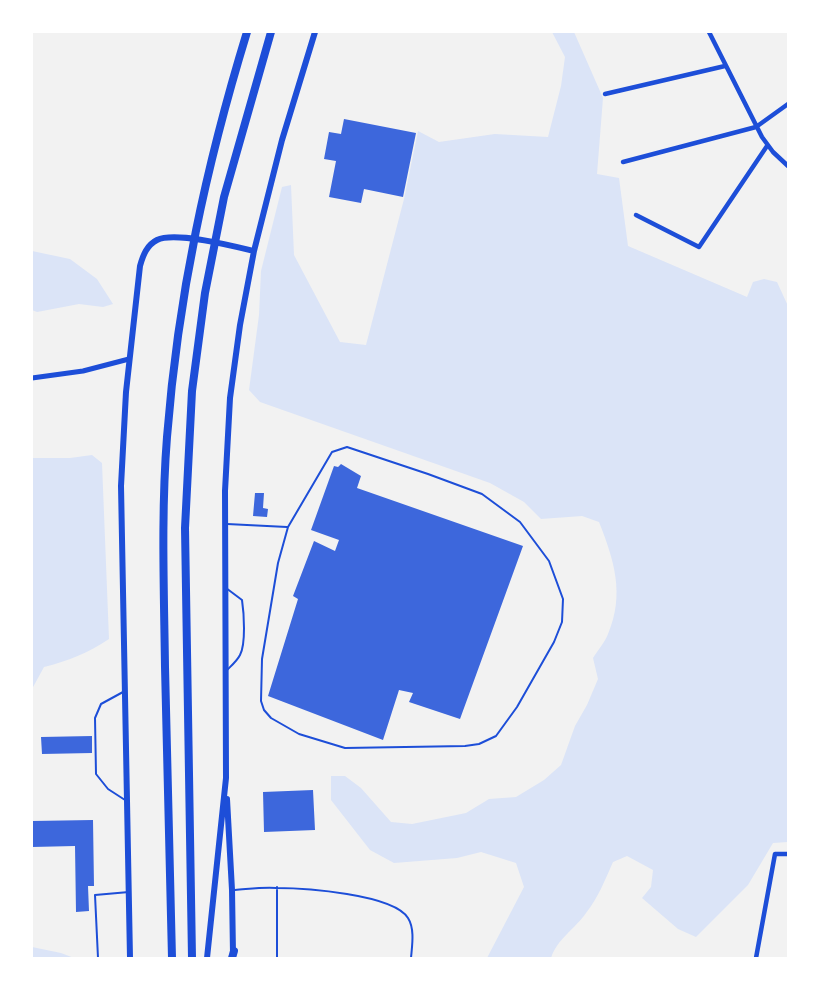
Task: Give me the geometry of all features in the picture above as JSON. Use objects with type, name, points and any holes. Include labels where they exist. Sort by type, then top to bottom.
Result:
[{"type":"highway","points":[[172,958],[163,575],[164,489],[174,357],[195,229],[219,129],[247,32]]},
{"type":"highway","points":[[192,958],[185,569],[186,484],[192,391],[216,233],[238,144],[271,32]]},
{"type":"main road","points":[[233,957],[226,778],[224,524],[230,398],[240,325],[254,250],[279,150],[315,32]]},
{"type":"main road","points":[[130,958],[121,486],[123,422],[140,266],[145,251],[150,245],[156,240],[172,237],[254,250]]},
{"type":"main road","points":[[207,958],[226,778]]},
{"type":"street","points":[[709,32],[767,146],[789,166]]},
{"type":"street","points":[[604,94],[725,66]]},
{"type":"street","points":[[623,162],[756,127],[789,104]]},
{"type":"street","points":[[636,215],[699,247],[767,146]]},
{"type":"street","points":[[32,378],[83,371],[129,358]]},
{"type":"street","points":[[756,958],[775,854],[789,854]]},
{"type":"lane","points":[[347,447],[482,494],[520,522],[549,561],[563,599],[562,622],[554,642],[518,707],[496,736],[479,744],[465,746],[345,748],[299,734],[271,718],[264,710],[261,701],[262,659],[278,563],[288,527],[332,452],[347,447]]},
{"type":"lane","points":[[224,524],[288,527]]},
{"type":"lane","points":[[225,588],[242,600],[243,611],[240,657],[226,670]]},
{"type":"lane","points":[[125,691],[101,704],[95,718],[96,774],[108,789],[127,802]]},
{"type":"lane","points":[[232,890],[277,888],[376,899],[401,909],[410,920],[413,935],[411,958]]},
{"type":"lane","points":[[276,958],[277,888]]},
{"type":"lane","points":[[98,958],[95,895],[129,892]]},
{"type":"shaded area","points":[[552,32],[574,32],[603,98],[597,174],[619,178],[628,246],[747,297],[753,282],[764,279],[777,282],[788,306],[788,842],[773,843],[748,885],[696,937],[678,929],[642,898],[651,887],[653,870],[627,856],[613,862],[594,901],[582,919],[557,945],[551,958],[487,958],[524,887],[516,863],[481,852],[457,858],[394,863],[370,850],[331,800],[331,776],[345,776],[361,788],[391,822],[412,824],[466,813],[489,799],[516,797],[544,780],[561,765],[575,726],[598,679],[593,658],[608,634],[616,605],[616,577],[599,522],[582,516],[541,519],[524,502],[490,483],[260,402],[249,390],[259,315],[261,271],[282,187],[291,185],[294,255],[340,342],[366,345],[404,199],[418,131],[439,142],[495,134],[548,137],[561,86],[565,57]]},
{"type":"shaded area","points":[[32,251],[70,259],[97,279],[113,304],[103,307],[79,304],[37,312],[32,310]]},
{"type":"shaded area","points":[[92,455],[102,463],[109,639],[78,656],[44,667],[32,689],[32,458],[70,458]]},
{"type":"shaded area","points":[[32,947],[61,953],[74,958],[32,958]]},
{"type":"building","points":[[344,119],[416,133],[403,197],[364,189],[361,203],[329,197],[336,161],[324,159],[329,132],[341,134]]},
{"type":"building","points":[[341,464],[361,476],[357,488],[523,546],[460,719],[409,702],[413,693],[399,690],[383,740],[268,696],[298,599],[293,596],[314,541],[335,551],[339,540],[311,530],[334,466],[338,467]]},
{"type":"building","points":[[255,493],[264,493],[263,508],[268,509],[267,517],[253,516]]},
{"type":"building","points":[[92,736],[92,753],[42,754],[41,737]]},
{"type":"building","points":[[313,790],[315,830],[264,832],[263,792]]},
{"type":"building","points":[[93,820],[94,886],[88,886],[89,911],[76,912],[75,846],[32,847],[32,821]]}]
